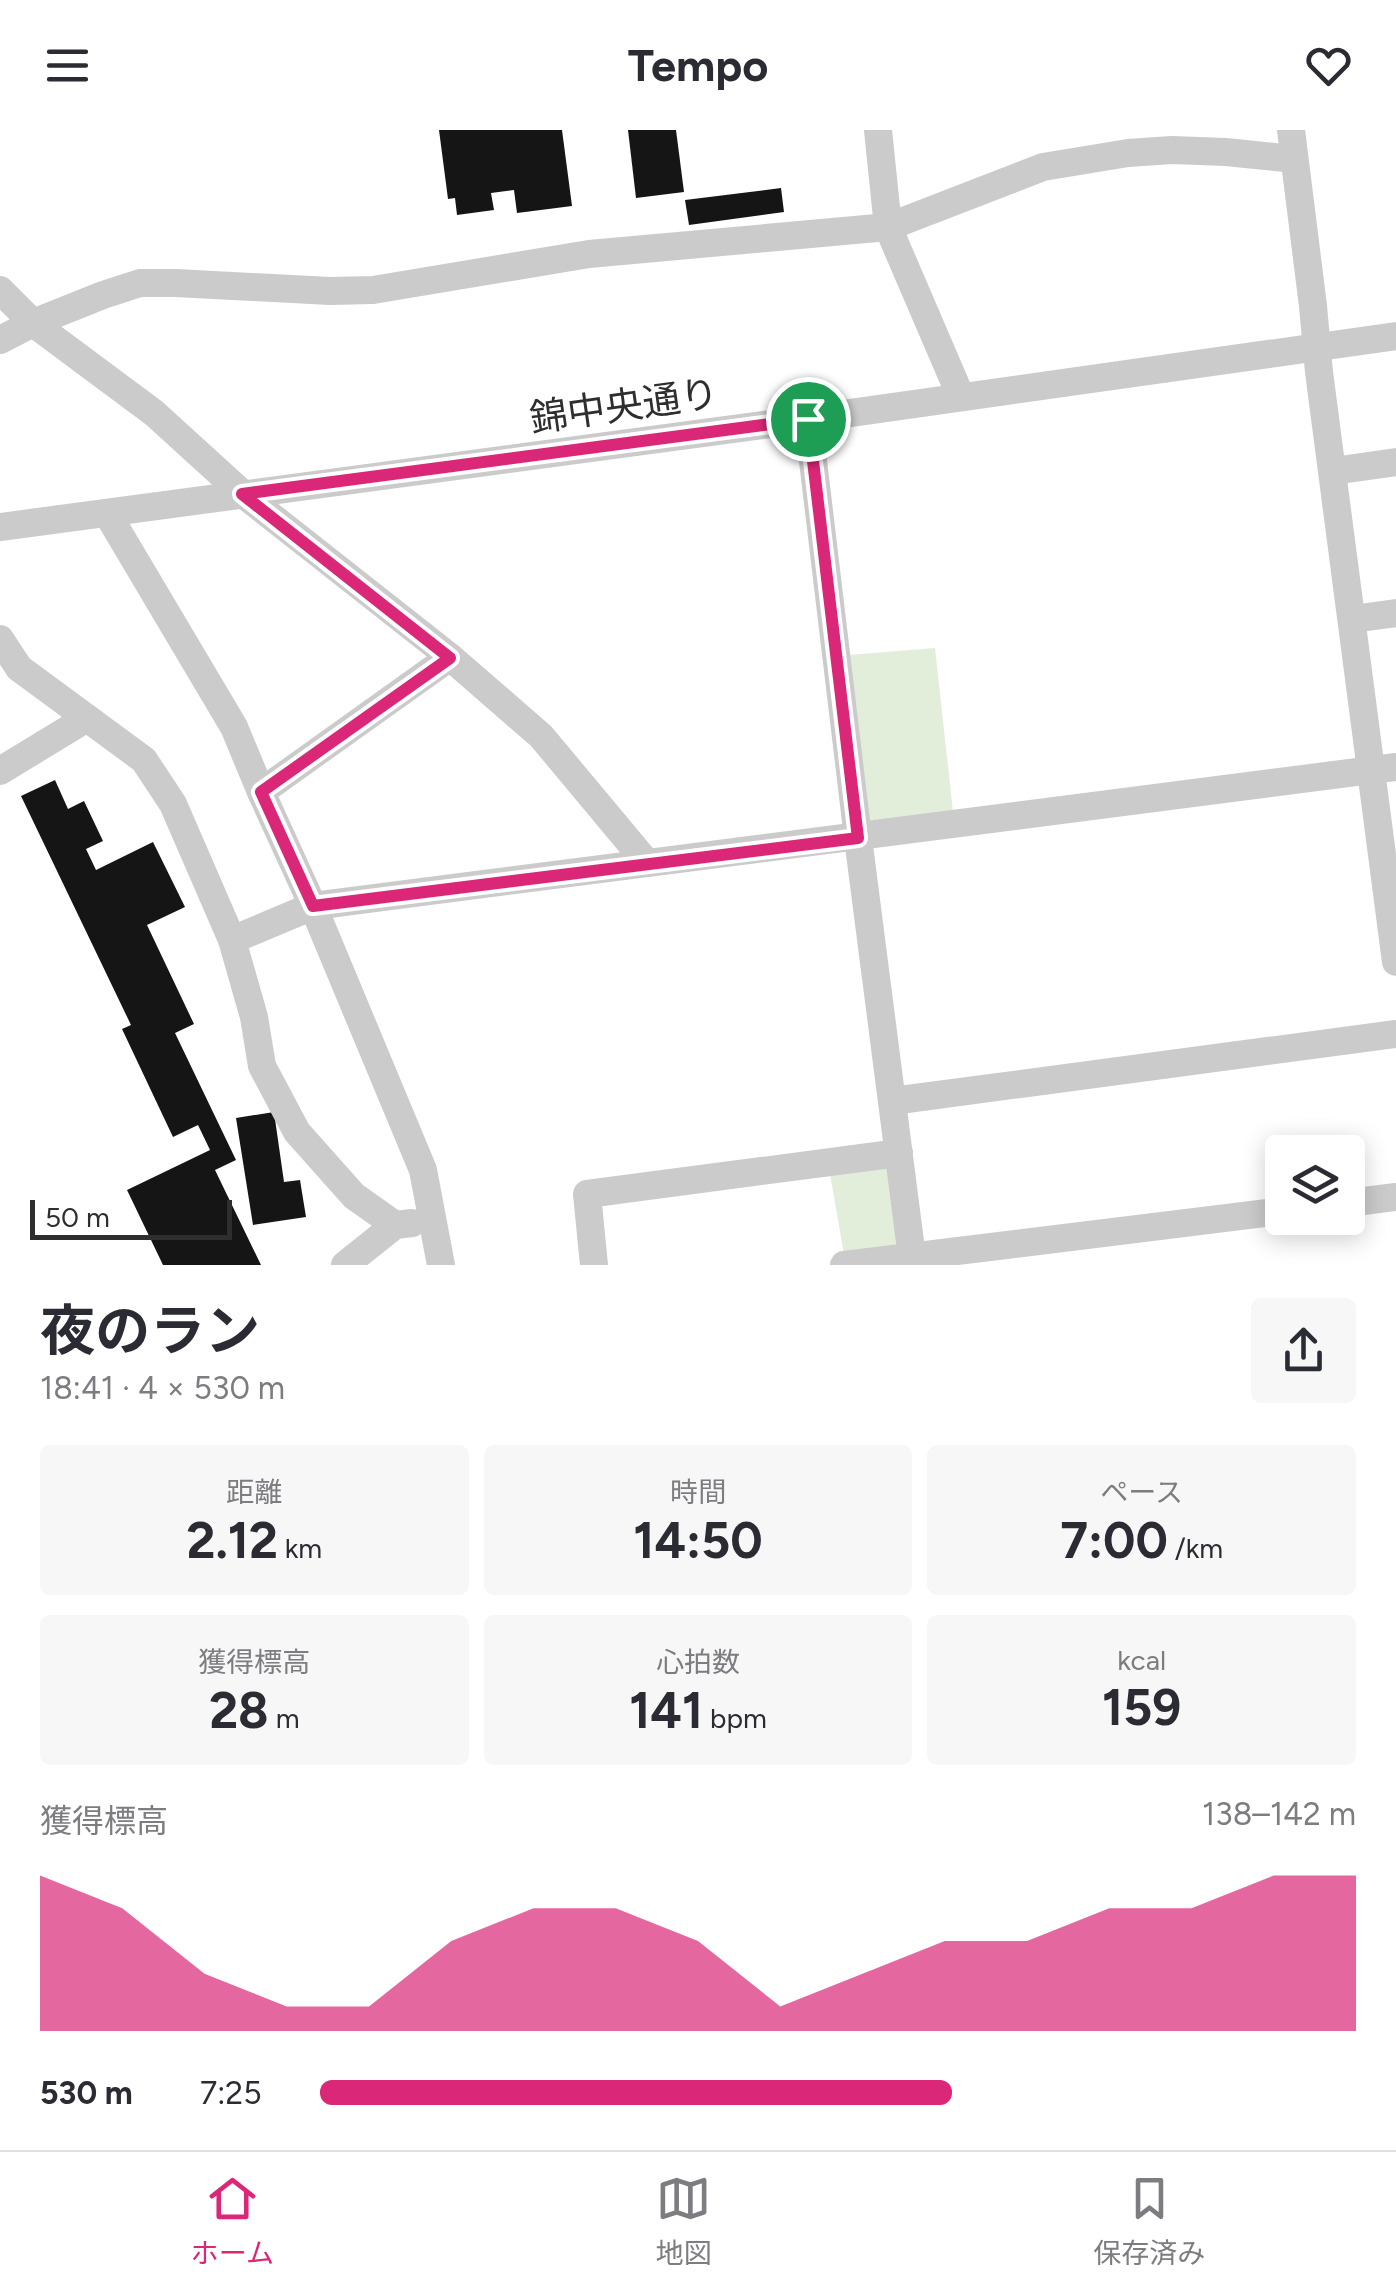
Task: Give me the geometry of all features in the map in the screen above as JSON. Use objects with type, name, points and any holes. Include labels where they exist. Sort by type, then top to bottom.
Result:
[{"type":"street","points":[[878,130],[888,227],[962,397]]},
{"type":"street","points":[[1291,130],[1352,618],[1383,769],[1396,962]]},
{"type":"street","points":[[0,340],[33,322],[140,283],[373,290],[589,254],[888,227],[1043,167],[1128,153],[1172,150],[1294,159]]},
{"type":"street","points":[[0,290],[33,322],[154,413],[242,494],[450,658],[541,736],[648,863]]},
{"type":"street","name":"錦中央通り","points":[[0,527],[1396,336]]},
{"type":"street","points":[[808,419],[913,1260]]},
{"type":"street","points":[[1333,471],[1396,462]]},
{"type":"street","points":[[107,513],[234,727],[423,1170],[441,1265]]},
{"type":"street","points":[[1352,618],[1396,613]]},
{"type":"street","points":[[0,639],[20,668],[144,760],[173,804],[232,940],[254,1016],[262,1066],[298,1132],[354,1196],[396,1225]]},
{"type":"street","points":[[261,792],[450,658]]},
{"type":"street","points":[[0,771],[88,718]]},
{"type":"street","points":[[232,940],[313,906],[1383,769]]},
{"type":"street","points":[[892,1100],[1396,1034]]},
{"type":"street","points":[[594,1265],[587,1194],[899,1153]]},
{"type":"street","points":[[1365,1201],[1396,1197]]},
{"type":"street","points":[[844,1265],[913,1260],[1265,1213]]},
{"type":"street","points":[[345,1265],[396,1225],[433,1220]]},
{"type":"green space","points":[[935,648],[953,812],[866,821],[849,655]]},
{"type":"green space","points":[[895,1165],[908,1252],[845,1260],[830,1174]]},
{"type":"building","points":[[439,130],[562,130],[572,206],[517,213],[514,190],[491,193],[494,210],[457,215],[455,198],[448,199]]},
{"type":"building","points":[[628,130],[676,130],[684,192],[636,198]]},
{"type":"building","points":[[781,188],[784,212],[689,225],[685,200]]},
{"type":"building","points":[[55,780],[68,809],[84,801],[103,841],[86,849],[96,870],[153,842],[185,907],[147,925],[194,1024],[175,1033],[236,1160],[215,1170],[261,1265],[163,1265],[127,1190],[210,1150],[198,1125],[173,1137],[122,1029],[131,1025],[21,796]]},
{"type":"building","points":[[274,1112],[284,1182],[300,1180],[306,1217],[253,1225],[236,1118]]},
{"type":"route","points":[[808,419],[858,838],[313,906],[261,792],[450,658],[242,494],[808,419]]}]
